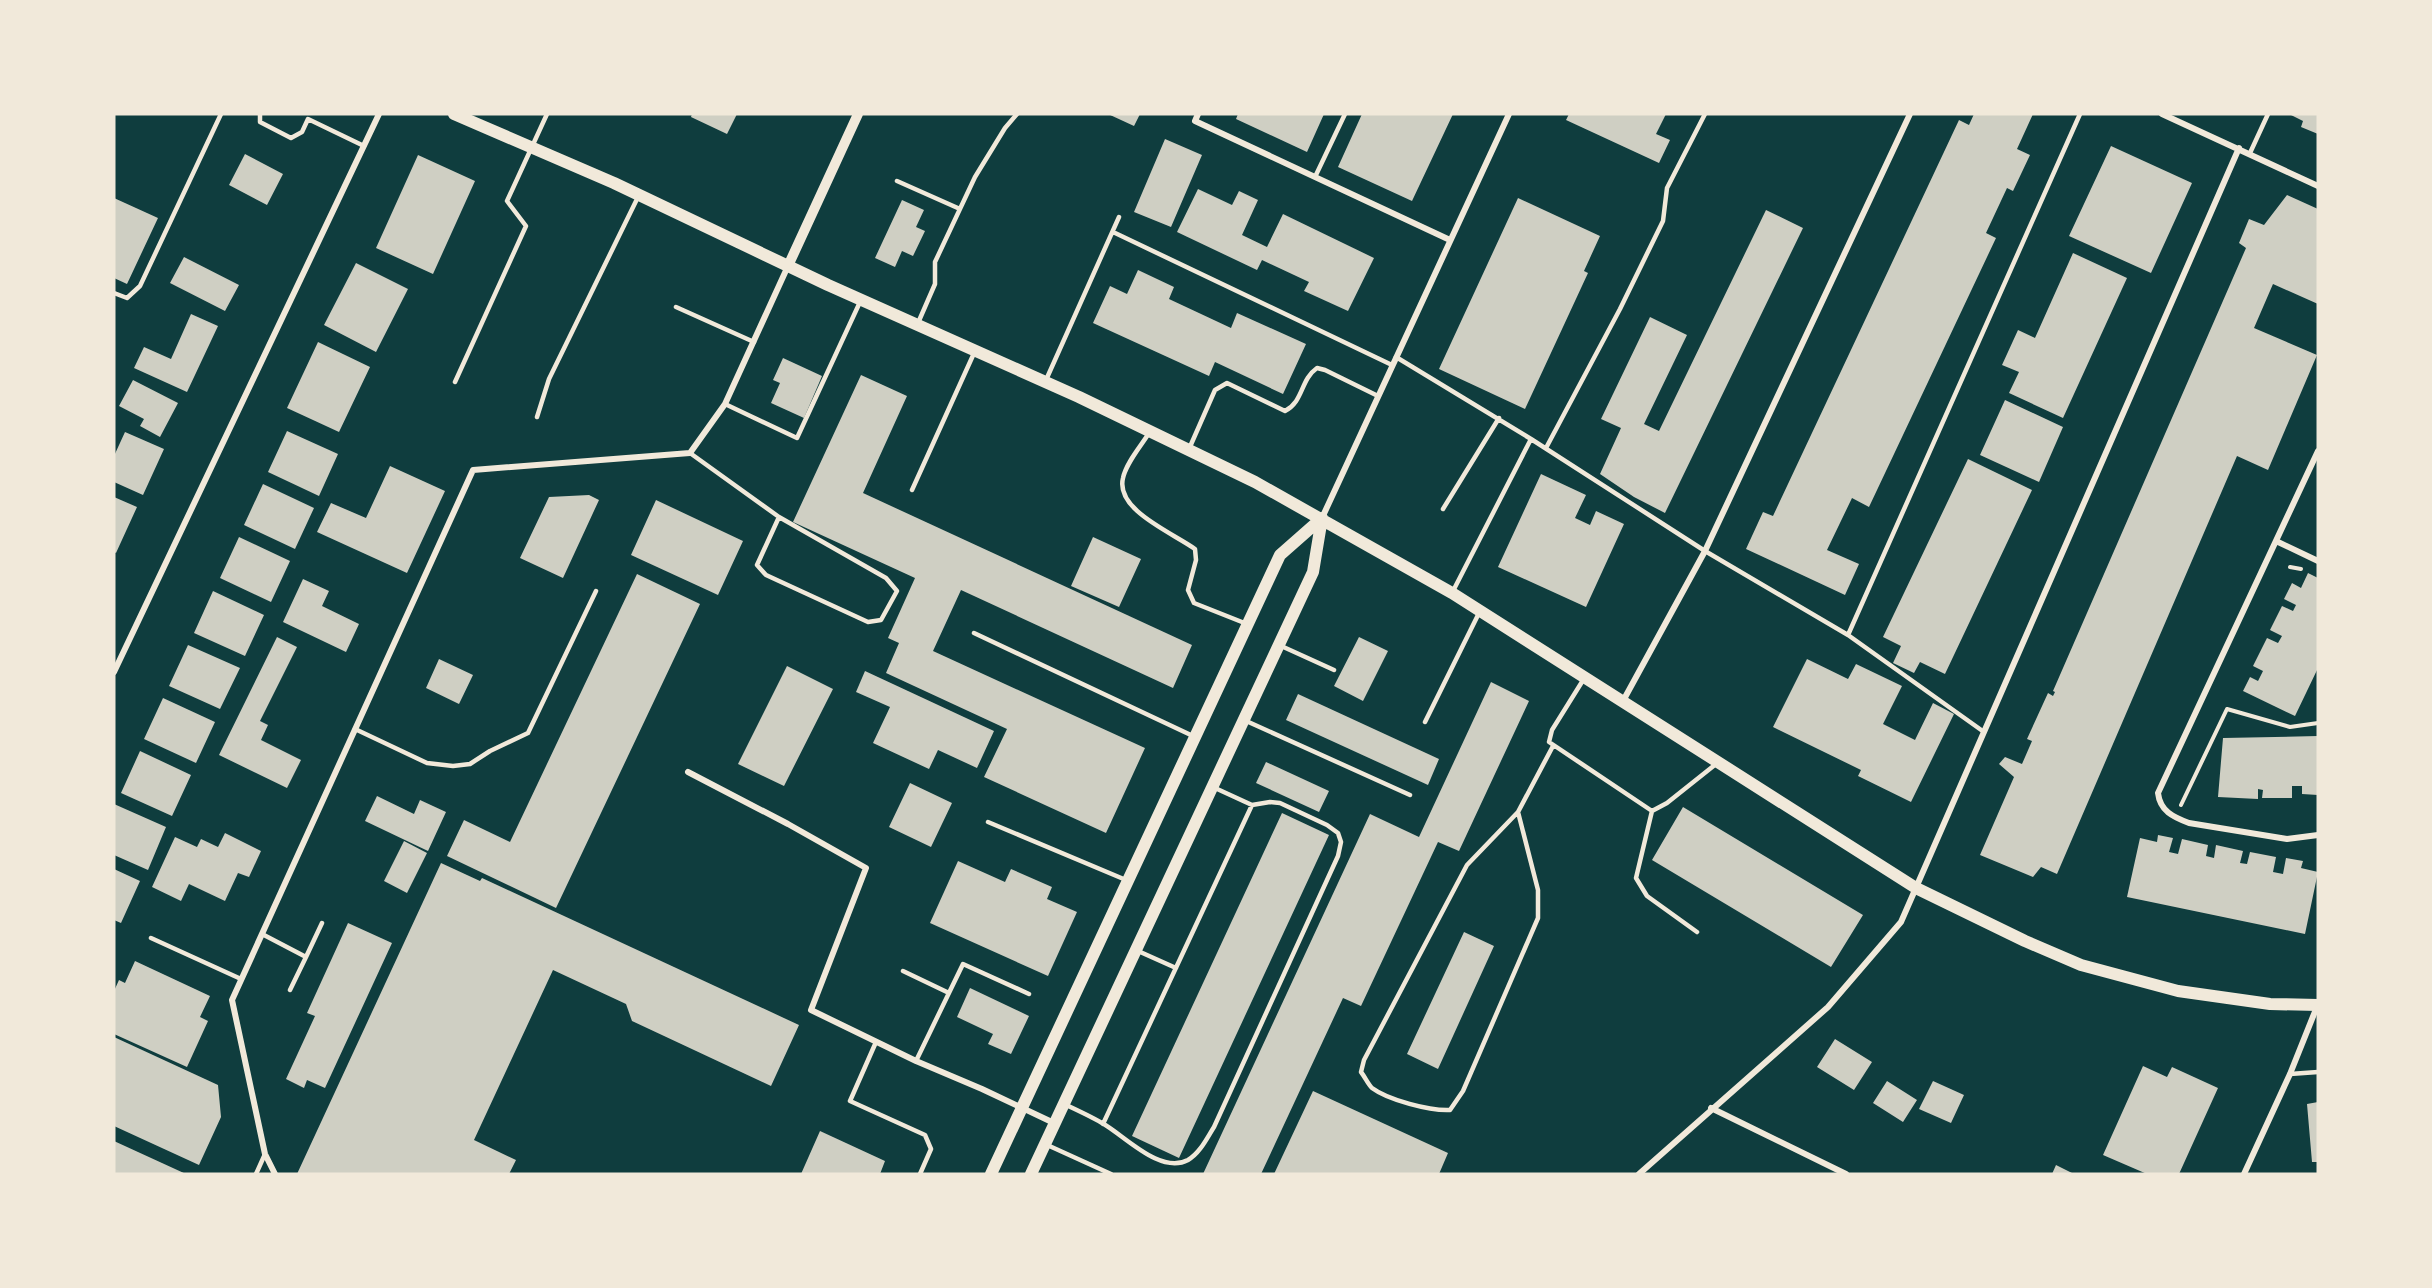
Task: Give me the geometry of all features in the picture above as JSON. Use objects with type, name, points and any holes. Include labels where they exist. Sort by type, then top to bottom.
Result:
[{"type":"main road","points":[[454,114],[639,195],[788,266],[1189,449],[1322,518],[1452,592],[1916,888],[2025,941],[2081,965],[2178,991],[2270,1004],[2318,1005]]},
{"type":"main road","points":[[991,1174],[1280,555],[1322,518]]},
{"type":"main road","points":[[1031,1174],[1313,572],[1322,518]]},
{"type":"street","points":[[114,672],[380,114]]},
{"type":"street","points":[[274,1174],[265,1154],[232,1000],[473,470],[690,453],[725,404],[858,114]]},
{"type":"street","points":[[1198,114],[1195,121],[1450,240]]},
{"type":"street","points":[[1322,518],[1509,114]]},
{"type":"street","points":[[1623,701],[1705,551],[1910,114]]},
{"type":"street","points":[[2162,114],[2318,186]]},
{"type":"street","points":[[1639,1174],[1828,1007],[1901,922],[2239,148]]},
{"type":"street","points":[[2318,451],[2158,793],[2159,802],[2175,818],[2189,823],[2287,839],[2318,835]]},
{"type":"street","points":[[2276,541],[2318,561]]},
{"type":"street","points":[[688,772],[866,868],[811,1010],[1055,1124]]},
{"type":"street","points":[[2244,1174],[2290,1074],[2318,1005]]},
{"type":"street","points":[[1711,1108],[1846,1174]]},
{"type":"lane","points":[[114,293],[127,298],[140,286],[221,114]]},
{"type":"lane","points":[[260,114],[260,122],[291,138],[302,132],[308,117],[364,146]]},
{"type":"lane","points":[[455,382],[526,226],[507,201],[547,114]]},
{"type":"lane","points":[[917,325],[935,284],[935,262],[960,208],[975,177],[1005,128],[1017,114]]},
{"type":"lane","points":[[1315,177],[1345,114]]},
{"type":"lane","points":[[1546,448],[1620,309],[1663,221],[1667,188],[1706,114]]},
{"type":"lane","points":[[1848,635],[2080,114]]},
{"type":"lane","points":[[2250,153],[2268,114]]},
{"type":"lane","points":[[897,181],[960,208]]},
{"type":"lane","points":[[537,417],[549,379],[639,195]]},
{"type":"lane","points":[[1045,382],[1119,217]]},
{"type":"lane","points":[[1113,232],[1392,365]]},
{"type":"lane","points":[[725,404],[797,438],[861,299]]},
{"type":"lane","points":[[675,307],[754,342]]},
{"type":"lane","points":[[912,490],[975,351]]},
{"type":"lane","points":[[1396,357],[1499,418],[1705,551],[1848,635],[1984,732]]},
{"type":"lane","points":[[1189,449],[1215,390],[1227,383],[1284,411],[1295,405],[1311,373],[1317,368],[1378,396]]},
{"type":"lane","points":[[1443,509],[1499,418]]},
{"type":"lane","points":[[1150,431],[1123,477],[1122,492],[1136,513],[1195,549],[1196,560],[1188,590],[1194,603],[1248,625]]},
{"type":"lane","points":[[1452,592],[1532,439]]},
{"type":"lane","points":[[690,453],[779,516],[886,578],[897,591],[881,620],[867,622],[766,575],[757,565],[779,516]]},
{"type":"lane","points":[[355,729],[427,763],[453,766],[470,764],[528,732],[597,591]]},
{"type":"lane","points":[[1425,722],[1480,610]]},
{"type":"lane","points":[[974,633],[1195,737]]},
{"type":"lane","points":[[1279,645],[1334,670]]},
{"type":"lane","points":[[1585,677],[1552,730],[1550,742],[1652,811]]},
{"type":"lane","points":[[1244,720],[1410,795]]},
{"type":"lane","points":[[1518,812],[1538,890],[1538,918],[1463,1091],[1450,1110],[1439,1111],[1404,1102],[1372,1088],[1361,1072],[1364,1060],[1467,865],[1518,812],[1553,746]]},
{"type":"lane","points":[[1697,932],[1647,896],[1636,878],[1652,811],[1667,803],[1718,762]]},
{"type":"lane","points":[[1064,1104],[1103,1124],[1164,1162],[1174,1163],[1187,1160],[1196,1153],[1214,1127],[1338,856],[1341,842],[1338,833],[1326,825],[1280,803],[1252,805],[1212,787]]},
{"type":"lane","points":[[1103,1124],[1252,805]]},
{"type":"lane","points":[[988,822],[1128,880]]},
{"type":"lane","points":[[290,990],[322,923]]},
{"type":"lane","points":[[262,934],[306,957]]},
{"type":"lane","points":[[151,938],[241,980]]},
{"type":"lane","points":[[1136,950],[1176,968]]},
{"type":"lane","points":[[916,1061],[963,963],[1029,994]]},
{"type":"lane","points":[[903,971],[949,993]]},
{"type":"lane","points":[[876,1042],[850,1101],[925,1135],[931,1149],[920,1174]]},
{"type":"lane","points":[[2290,1074],[2318,1072]]},
{"type":"lane","points":[[1046,1144],[1111,1174]]},
{"type":"lane","points":[[256,1174],[265,1154]]},
{"type":"path","points":[[2175,818],[2227,709],[2290,727],[2318,723]]},
{"type":"building","points":[[692,114],[737,114],[727,134],[691,117]]},
{"type":"building","points":[[1108,114],[1140,114],[1134,126]]},
{"type":"building","points":[[1238,114],[1324,114],[1307,152],[1236,119]]},
{"type":"building","points":[[1362,114],[1453,114],[1412,201],[1338,167]]},
{"type":"building","points":[[1569,114],[1666,114],[1656,134],[1670,140],[1659,163],[1566,120]]},
{"type":"building","points":[[1974,114],[2033,114],[2017,149],[2030,155],[2013,191],[2007,188],[1986,233],[1996,238],[1869,507],[1852,498],[1827,550],[1859,564],[1845,595],[1746,549],[1763,512],[1773,516],[1959,120],[1969,125]]},
{"type":"building","points":[[2289,114],[2318,114],[2318,134],[2301,127],[2303,121]]},
{"type":"building","points":[[1165,139],[1202,155],[1171,227],[1134,212]]},
{"type":"building","points":[[2111,146],[2192,183],[2151,273],[2069,236]]},
{"type":"building","points":[[245,154],[283,174],[267,205],[229,185]]},
{"type":"building","points":[[418,155],[475,181],[433,274],[376,248]]},
{"type":"building","points":[[1198,189],[1232,205],[1239,191],[1258,200],[1242,235],[1267,247],[1283,214],[1374,258],[1348,311],[1304,291],[1309,282],[1262,260],[1257,270],[1177,232]]},
{"type":"building","points":[[2287,195],[2318,209],[2318,304],[2273,284],[2254,328],[2317,355],[2268,470],[2237,456],[2057,874],[2041,867],[2033,877],[1980,855],[2014,777],[1999,764],[2005,757],[2022,764],[2032,741],[2027,739],[2048,693],[2053,696],[2055,692],[2053,691],[2246,248],[2239,243],[2249,219],[2264,225]]},
{"type":"building","points":[[114,198],[158,218],[127,284],[114,278]]},
{"type":"building","points":[[1518,198],[1600,236],[1584,271],[1588,273],[1525,409],[1439,369]]},
{"type":"building","points":[[902,200],[924,210],[916,227],[925,231],[913,256],[902,251],[895,267],[875,258]]},
{"type":"building","points":[[1766,210],[1803,228],[1665,513],[1634,497],[1600,474],[1621,428],[1601,419],[1650,317],[1687,335],[1644,424],[1659,431]]},
{"type":"building","points":[[2073,253],[2127,278],[2063,418],[2009,393],[2019,372],[2002,365],[2018,330],[2035,338]]},
{"type":"building","points":[[184,257],[239,285],[225,311],[170,283]]},
{"type":"building","points":[[356,263],[408,289],[376,352],[324,325]]},
{"type":"building","points":[[1138,270],[1174,287],[1169,299],[1231,328],[1237,313],[1306,344],[1283,394],[1215,362],[1209,376],[1093,323],[1110,286],[1127,294]]},
{"type":"building","points":[[191,314],[218,326],[187,392],[134,368],[144,347],[171,359]]},
{"type":"building","points":[[318,342],[370,367],[339,432],[287,408]]},
{"type":"building","points":[[783,358],[822,376],[804,418],[771,403],[780,383],[773,380]]},
{"type":"building","points":[[861,375],[907,396],[863,493],[1192,645],[1173,688],[961,590],[933,651],[1145,748],[1106,833],[984,777],[1007,729],[886,673],[899,643],[888,638],[915,578],[793,522]]},
{"type":"building","points":[[133,380],[178,403],[160,437],[140,426],[144,419],[119,406]]},
{"type":"building","points":[[2005,400],[2063,427],[2039,482],[1980,455]]},
{"type":"building","points":[[287,431],[338,454],[319,496],[268,472]]},
{"type":"building","points":[[125,432],[164,449],[143,495],[114,482],[114,456]]},
{"type":"building","points":[[1968,459],[2032,490],[1945,674],[1920,662],[1914,673],[1893,663],[1901,646],[1883,637]]},
{"type":"building","points":[[390,466],[445,491],[407,573],[317,532],[331,503],[366,518]]},
{"type":"building","points":[[1541,474],[1586,495],[1575,518],[1590,525],[1596,511],[1624,524],[1586,607],[1498,567]]},
{"type":"building","points":[[263,484],[314,508],[295,549],[244,525]]},
{"type":"building","points":[[589,495],[599,500],[563,578],[520,558],[549,497]]},
{"type":"building","points":[[114,497],[137,507],[116,553],[114,552]]},
{"type":"building","points":[[656,500],[743,541],[718,595],[631,555]]},
{"type":"building","points":[[239,537],[290,561],[271,602],[220,578]]},
{"type":"building","points":[[1093,537],[1141,559],[1119,607],[1071,586]]},
{"type":"building","points":[[2308,573],[2318,578],[2318,668],[2295,716],[2243,691],[2250,677],[2258,681],[2263,671],[2253,666],[2267,638],[2278,643],[2282,636],[2270,630],[2282,606],[2293,611],[2296,605],[2284,599],[2292,583],[2301,588]]},
{"type":"building","points":[[637,574],[700,604],[556,908],[447,856],[464,820],[510,842]]},
{"type":"building","points":[[303,579],[329,591],[322,606],[359,624],[346,652],[283,622]]},
{"type":"building","points":[[213,591],[264,615],[245,656],[194,633]]},
{"type":"building","points":[[277,637],[297,647],[260,721],[268,725],[261,740],[301,760],[287,788],[219,755]]},
{"type":"building","points":[[1359,637],[1388,651],[1363,701],[1334,686]]},
{"type":"building","points":[[188,645],[240,668],[220,709],[169,686]]},
{"type":"building","points":[[439,659],[473,675],[459,704],[426,688]]},
{"type":"building","points":[[1807,659],[1848,679],[1856,664],[1902,686],[1883,724],[1915,740],[1933,703],[1954,714],[1911,802],[1858,776],[1861,770],[1773,727]]},
{"type":"building","points":[[787,666],[833,689],[784,786],[738,764]]},
{"type":"building","points":[[865,671],[994,731],[977,768],[938,750],[929,769],[873,743],[890,707],[856,692]]},
{"type":"building","points":[[1491,682],[1529,701],[1459,851],[1438,842],[1361,1006],[1343,998],[1261,1174],[1203,1174],[1370,814],[1419,837]]},
{"type":"building","points":[[1298,694],[1439,759],[1428,785],[1286,720]]},
{"type":"building","points":[[163,698],[215,722],[196,763],[144,739]]},
{"type":"building","points":[[2318,736],[2318,795],[2302,794],[2302,786],[2292,786],[2292,798],[2262,798],[2263,790],[2258,789],[2258,799],[2218,797],[2223,738]]},
{"type":"building","points":[[140,751],[191,775],[172,816],[121,793]]},
{"type":"building","points":[[1266,762],[1329,791],[1319,812],[1256,783]]},
{"type":"building","points":[[910,783],[952,803],[931,847],[889,827]]},
{"type":"building","points":[[377,796],[414,814],[420,800],[446,812],[428,851],[365,821]]},
{"type":"building","points":[[114,804],[166,827],[148,870],[114,855]]},
{"type":"building","points":[[1683,807],[1863,915],[1831,967],[1652,860]]},
{"type":"building","points":[[1282,813],[1329,835],[1179,1158],[1132,1136]]},
{"type":"building","points":[[225,833],[261,851],[249,877],[238,873],[225,901],[189,884],[181,901],[152,887],[175,837],[197,847],[201,839],[218,847]]},
{"type":"building","points":[[2158,835],[2173,838],[2169,852],[2178,854],[2182,839],[2208,845],[2206,856],[2214,858],[2216,845],[2243,851],[2240,863],[2247,864],[2250,852],[2276,857],[2273,872],[2283,874],[2286,858],[2303,861],[2301,868],[2318,872],[2305,934],[2127,897],[2140,838],[2157,842]]},
{"type":"building","points":[[404,841],[427,853],[407,893],[384,881]]},
{"type":"building","points":[[958,861],[1005,882],[1011,869],[1052,887],[1047,899],[1077,912],[1048,976],[930,923]]},
{"type":"building","points":[[441,863],[480,881],[482,878],[799,1025],[771,1086],[632,1021],[626,1004],[553,970],[474,1140],[516,1160],[509,1174],[297,1174]]},
{"type":"building","points":[[114,869],[140,881],[121,923],[114,920]]},
{"type":"building","points":[[348,923],[392,943],[325,1088],[307,1080],[304,1088],[286,1079],[315,1016],[307,1013]]},
{"type":"building","points":[[1464,932],[1494,946],[1438,1069],[1407,1054]]},
{"type":"building","points":[[135,961],[210,996],[200,1017],[208,1021],[187,1067],[114,1034],[114,991],[119,980],[125,983]]},
{"type":"building","points":[[970,988],[1029,1016],[1011,1054],[988,1044],[993,1034],[957,1017]]},
{"type":"building","points":[[114,1037],[218,1085],[221,1117],[199,1165],[114,1126]]},
{"type":"building","points":[[1835,1039],[1872,1062],[1854,1090],[1817,1067]]},
{"type":"building","points":[[2143,1066],[2167,1077],[2172,1067],[2218,1088],[2179,1174],[2147,1174],[2103,1155]]},
{"type":"building","points":[[1887,1081],[1917,1100],[1903,1122],[1873,1103]]},
{"type":"building","points":[[1933,1081],[1964,1095],[1951,1123],[1919,1109]]},
{"type":"building","points":[[1313,1091],[1448,1153],[1439,1174],[1274,1174]]},
{"type":"building","points":[[2318,1102],[2318,1162],[2312,1162],[2307,1104]]},
{"type":"building","points":[[820,1131],[885,1161],[880,1174],[801,1174]]},
{"type":"building","points":[[114,1141],[186,1174],[114,1174]]},
{"type":"building","points":[[2056,1165],[2074,1174],[2052,1174]]}]
